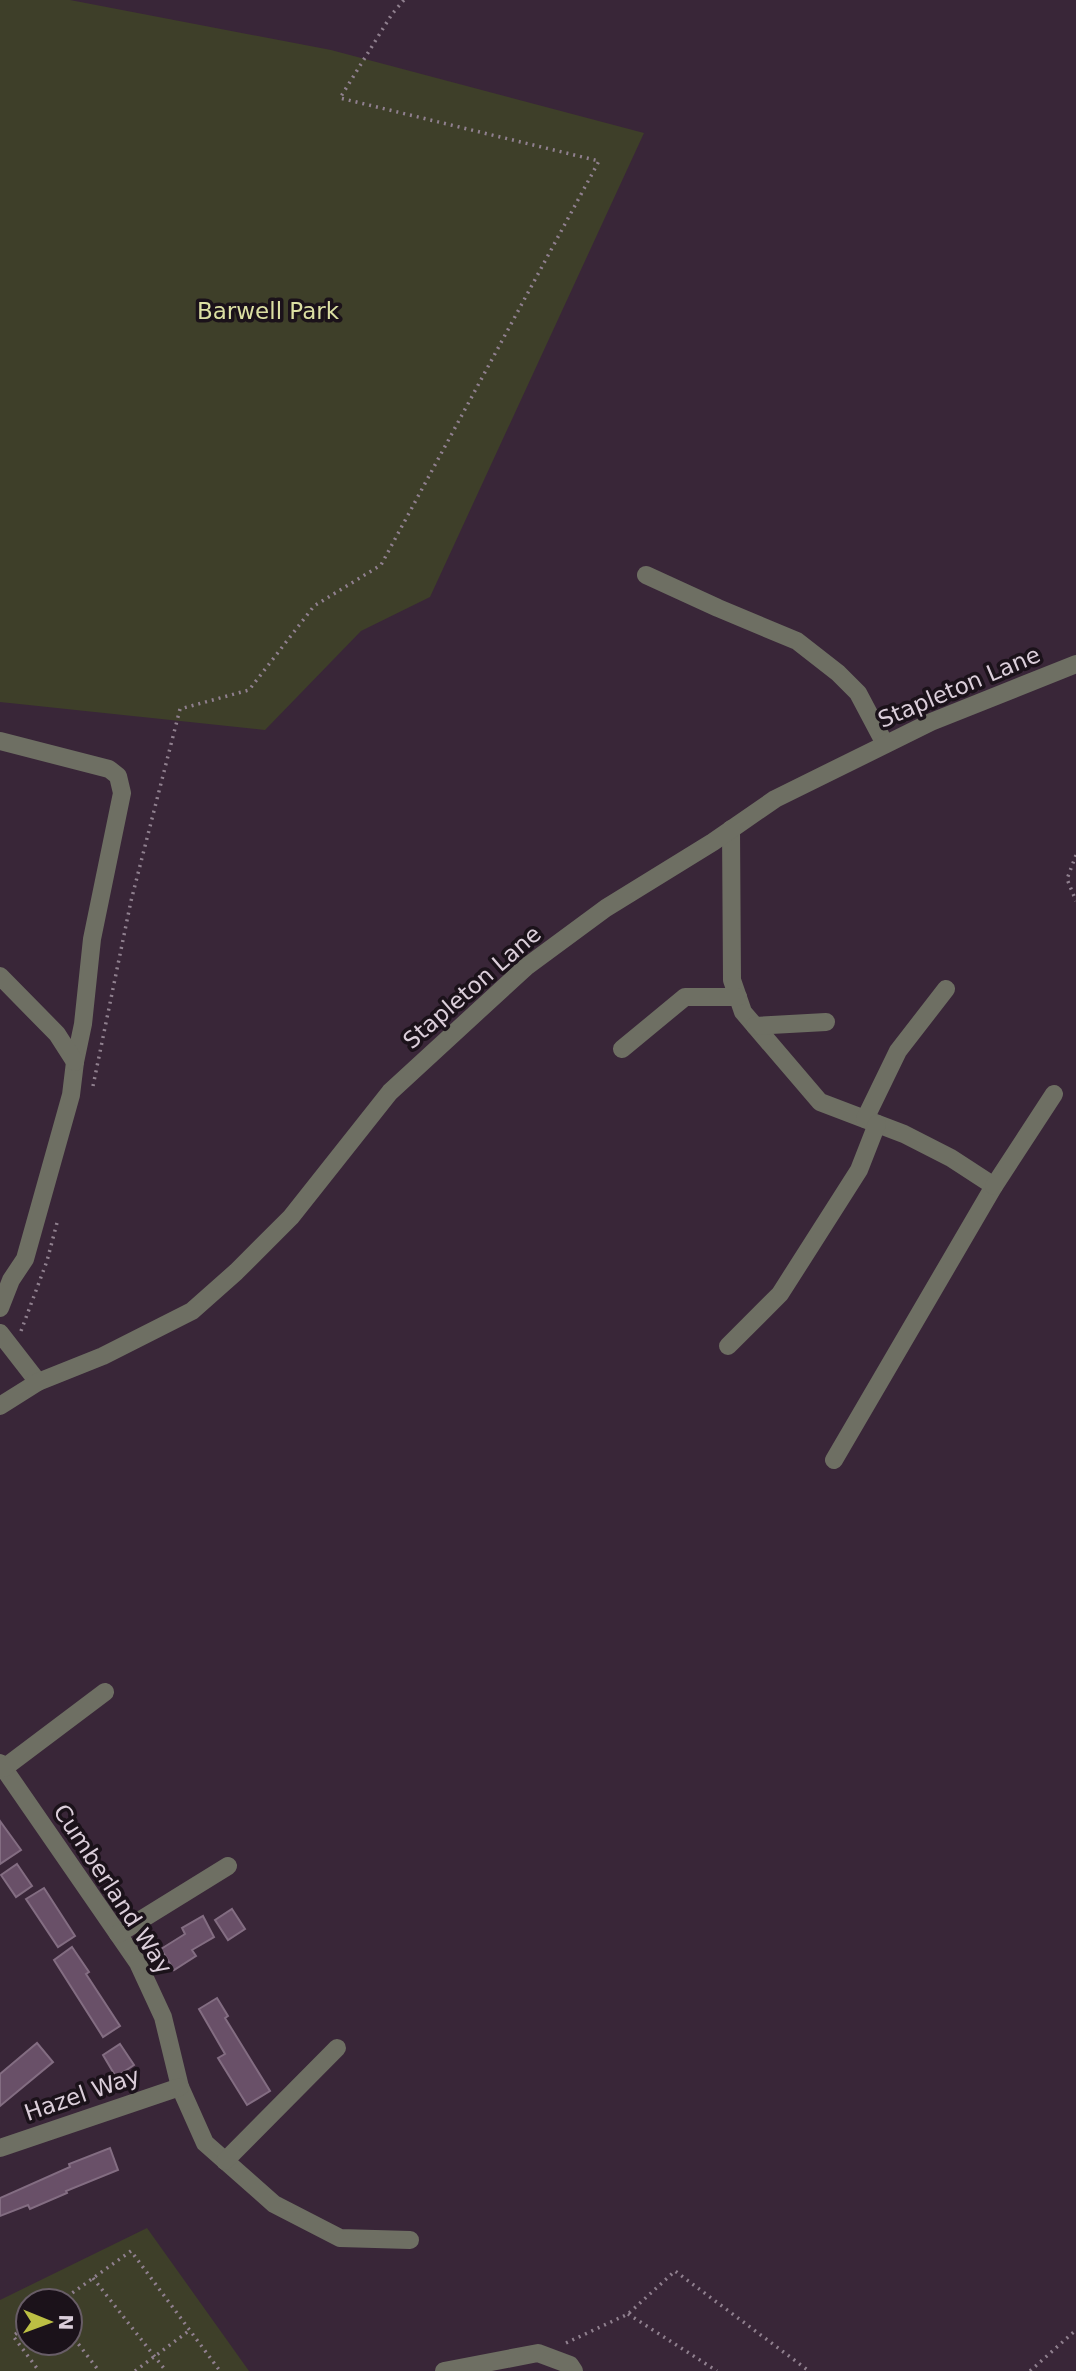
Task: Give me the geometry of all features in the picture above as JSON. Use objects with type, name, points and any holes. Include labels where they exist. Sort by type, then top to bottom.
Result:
[{"type":"street","points":[[646,575],[797,641],[838,673],[858,693],[885,744]]},
{"type":"street","name":"Stapleton Lane","points":[[0,1406],[38,1382],[103,1356],[192,1311],[291,1217],[390,1092],[526,967],[606,908],[775,799],[931,722],[1076,664]]},
{"type":"street","points":[[0,741],[109,769],[118,776],[122,793],[92,939],[83,1024],[71,1095],[24,1259],[11,1280],[0,1308]]},
{"type":"street","points":[[731,829],[732,980],[743,1012],[820,1102],[904,1134],[951,1158],[994,1186]]},
{"type":"street","points":[[0,976],[58,1034],[75,1062]]},
{"type":"street","points":[[729,1346],[780,1294],[859,1170],[871,1121],[898,1051],[946,989]]},
{"type":"street","points":[[622,1049],[685,996],[738,997]]},
{"type":"street","points":[[755,1026],[826,1022]]},
{"type":"street","points":[[834,1460],[994,1186],[1054,1094]]},
{"type":"street","points":[[0,1333],[38,1382]]},
{"type":"street","points":[[2,1765],[105,1692]]},
{"type":"street","name":"Cumberland Way","points":[[2,1765],[138,1963],[163,2017],[180,2087],[205,2143],[274,2204],[340,2238],[410,2240]]},
{"type":"street","points":[[118,1934],[228,1866]]},
{"type":"street","points":[[225,2161],[337,2048]]},
{"type":"street","name":"Hazel Way","points":[[0,2148],[180,2087]]},
{"type":"street","points":[[444,2371],[538,2353],[570,2365],[574,2371]]},
{"type":"path","points":[[92,1087],[131,901],[180,709],[249,690],[314,606],[381,565],[599,161],[340,98],[392,14],[404,0]]},
{"type":"path","points":[[1076,855],[1067,879],[1076,901]]},
{"type":"path","points":[[13,1350],[47,1261],[61,1208]]},
{"type":"path","points":[[80,2287],[131,2251],[220,2371]]},
{"type":"path","points":[[538,2353],[628,2314],[675,2271],[808,2371]]},
{"type":"path","points":[[93,2278],[166,2371]]},
{"type":"path","points":[[628,2314],[718,2371]]},
{"type":"path","points":[[135,2371],[190,2330]]},
{"type":"path","points":[[1030,2371],[1076,2330]]},
{"type":"path","points":[[84,2351],[99,2371]]},
{"type":"path","points":[[28,2357],[39,2371]]},
{"type":"green space","name":"Barwell Park","points":[[0,0],[70,0],[331,50],[644,133],[430,597],[361,631],[265,730],[0,702]]},
{"type":"green space","points":[[147,2228],[249,2371],[0,2371],[0,2300],[14,2293],[14,2357],[84,2357],[84,2287],[27,2287]]},
{"type":"building","points":[[0,1821],[21,1850],[0,1864]]},
{"type":"building","points":[[17,1864],[32,1886],[16,1897],[1,1875]]},
{"type":"building","points":[[44,1888],[75,1936],[58,1947],[26,1899]]},
{"type":"building","points":[[232,1909],[245,1929],[228,1940],[215,1920]]},
{"type":"building","points":[[203,1916],[214,1937],[192,1950],[196,1956],[174,1970],[161,1949],[185,1934],[182,1928]]},
{"type":"building","points":[[72,1947],[120,2026],[103,2037],[54,1960]]},
{"type":"building","points":[[217,1998],[228,2016],[225,2018],[270,2091],[247,2105],[218,2058],[225,2054],[199,2009]]},
{"type":"building","points":[[37,2043],[53,2062],[0,2106],[0,2074]]},
{"type":"building","points":[[120,2044],[134,2065],[116,2077],[103,2055]]},
{"type":"building","points":[[110,2148],[118,2170],[30,2209],[28,2205],[0,2216],[0,2198],[70,2167],[69,2164]]}]
